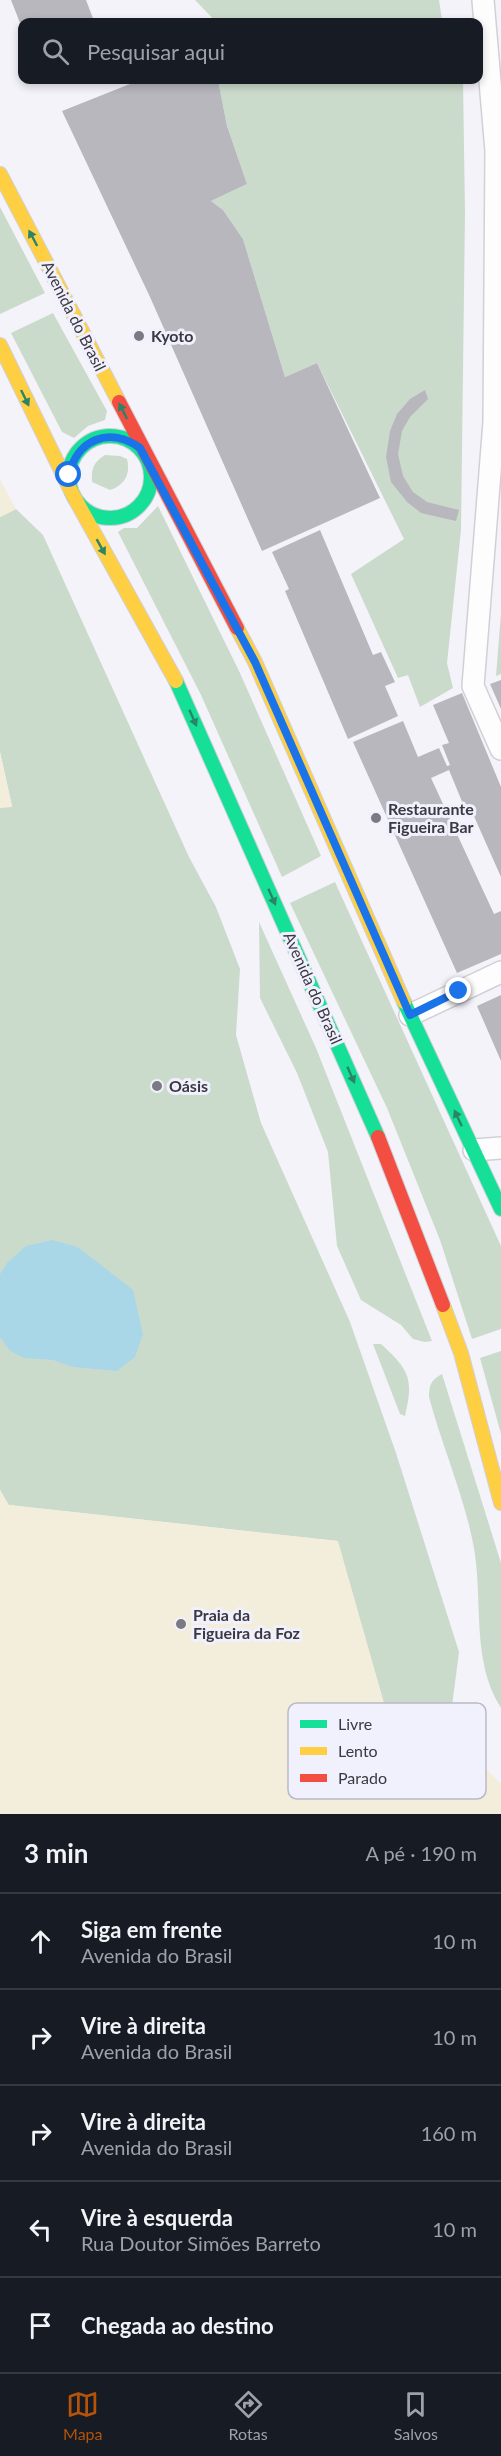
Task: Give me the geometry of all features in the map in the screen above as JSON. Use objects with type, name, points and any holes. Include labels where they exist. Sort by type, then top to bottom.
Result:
[{"type":"main road","name":"Avenida do Brasil","points":[[0,174],[255,662],[410,1015],[501,1209]]},
{"type":"main road","name":"Avenida do Brasil","points":[[0,345],[73,495],[183,694],[392,1168],[461,1353],[501,1503]]},
{"type":"main road","name":"Avenida do Brasil","points":[[103,437],[117,437],[131,441],[147,458],[152,480],[149,492],[134,511],[112,518],[100,517],[82,507],[73,495],[69,475],[72,462],[79,450],[90,441],[103,437]]},
{"type":"street","points":[[483,0],[499,153],[498,422],[492,546],[473,686],[501,749]]},
{"type":"street","points":[[410,1015],[501,972]]},
{"type":"street","points":[[474,1150],[501,1148]]},
{"type":"green space","points":[[195,0],[439,0],[442,18],[212,18]]},
{"type":"green space","points":[[219,84],[463,84],[465,213],[461,530],[447,663],[453,688],[420,707],[408,675],[398,678],[351,574],[404,539],[317,363],[285,377],[243,239],[223,210],[211,201],[247,184],[227,126]]},
{"type":"green space","points":[[0,207],[45,293],[0,314]]},
{"type":"green space","points":[[53,313],[107,411],[105,420],[88,426],[74,438],[62,432],[11,333]]},
{"type":"green space","points":[[105,455],[127,459],[128,465],[127,475],[123,482],[110,490],[92,482],[94,466]]},
{"type":"green space","points":[[158,506],[240,673],[321,856],[282,877],[201,695],[118,532],[124,528],[137,528]]},
{"type":"green space","points":[[16,509],[43,535],[189,857],[216,907],[240,969],[236,1035],[261,1123],[350,1322],[396,1453],[459,1652],[452,1703],[384,1703],[337,1541],[8,1505],[0,1490],[0,808],[12,806],[0,752],[0,517]]},
{"type":"green space","points":[[501,613],[501,674],[496,676]]},
{"type":"green space","points":[[335,882],[501,1246],[501,1329],[472,1339],[440,1240],[387,1108],[290,903]]},
{"type":"green space","points":[[259,922],[316,1048],[432,1341],[413,1339],[401,1325],[361,1300],[337,1246],[328,1152],[297,1073],[260,998]]},
{"type":"green space","points":[[373,1344],[381,1344],[398,1361],[407,1376],[409,1392],[405,1416],[400,1414]]},
{"type":"green space","points":[[501,1351],[501,1434],[480,1358]]},
{"type":"green space","points":[[442,1374],[501,1563],[501,1708],[491,1689],[481,1649],[476,1564],[469,1524],[429,1397],[431,1383]]},
{"type":"sand","points":[[0,479],[16,509],[0,517]]},
{"type":"sand","points":[[0,752],[12,807],[0,808]]},
{"type":"sand","name":"Praia da Figueira da Foz","points":[[0,1490],[9,1505],[338,1541],[384,1703],[288,1703],[288,1799],[486,1799],[486,1768],[501,1784],[501,1814],[0,1814]]},
{"type":"water","points":[[52,1240],[78,1247],[133,1290],[143,1334],[135,1357],[117,1371],[73,1367],[53,1360],[24,1358],[10,1351],[0,1337],[0,1274],[7,1263],[26,1246]]},
{"type":"building","points":[[11,0],[86,0],[93,18],[18,18]]},
{"type":"building","points":[[130,84],[219,84],[227,126],[247,184],[211,201],[223,210],[243,239],[285,377],[317,363],[380,498],[262,551],[150,297],[62,111]]},
{"type":"building","points":[[425,390],[428,399],[410,417],[402,431],[398,454],[403,476],[413,492],[427,502],[459,510],[456,521],[421,513],[407,502],[391,482],[386,457],[390,431],[397,414],[410,399]]},
{"type":"building","points":[[320,530],[373,655],[381,652],[395,682],[385,686],[398,716],[348,739],[285,591],[289,589],[272,552]]},
{"type":"building","points":[[501,680],[501,709],[490,684]]},
{"type":"building","points":[[462,693],[501,787],[501,877],[473,814],[468,816],[449,770],[431,778],[494,914],[501,911],[501,954],[457,973],[353,742],[403,721],[418,757],[439,748],[447,766],[450,765],[442,745],[449,743],[433,705]]},
{"type":"building","points":[[501,995],[501,1061],[477,1006]]},
{"type":"traffic: fast","points":[[110,436],[126,439],[139,448],[148,461],[151,477],[148,493],[139,506],[126,515],[110,518],[94,515],[81,506],[72,493],[69,477],[72,461],[81,448],[94,439],[110,436]]},
{"type":"traffic: fast","points":[[176,681],[378,1137]]},
{"type":"traffic: fast","points":[[404,1002],[501,1209]]},
{"type":"traffic: slow","points":[[0,174],[119,402]]},
{"type":"traffic: slow","points":[[0,345],[73,495],[176,681]]},
{"type":"traffic: slow","points":[[237,628],[255,662],[404,1002]]},
{"type":"traffic: slow","points":[[443,1305],[461,1353],[501,1503]]},
{"type":"traffic: jam","points":[[119,402],[237,628]]},
{"type":"traffic: jam","points":[[378,1137],[443,1305]]},
{"type":"place","name":"Kyoto","points":[[139,336]]},
{"type":"place","name":"Restaurante Figueira Bar","points":[[376,818]]},
{"type":"place","name":"Oásis","points":[[157,1086]]},
{"type":"place","name":"Praia da Figueira da Foz","points":[[181,1624]]},
{"type":"route","points":[[69,475],[72,462],[79,450],[90,441],[103,437],[117,437],[131,441],[140,448],[255,662],[410,1015],[459,991]]}]
